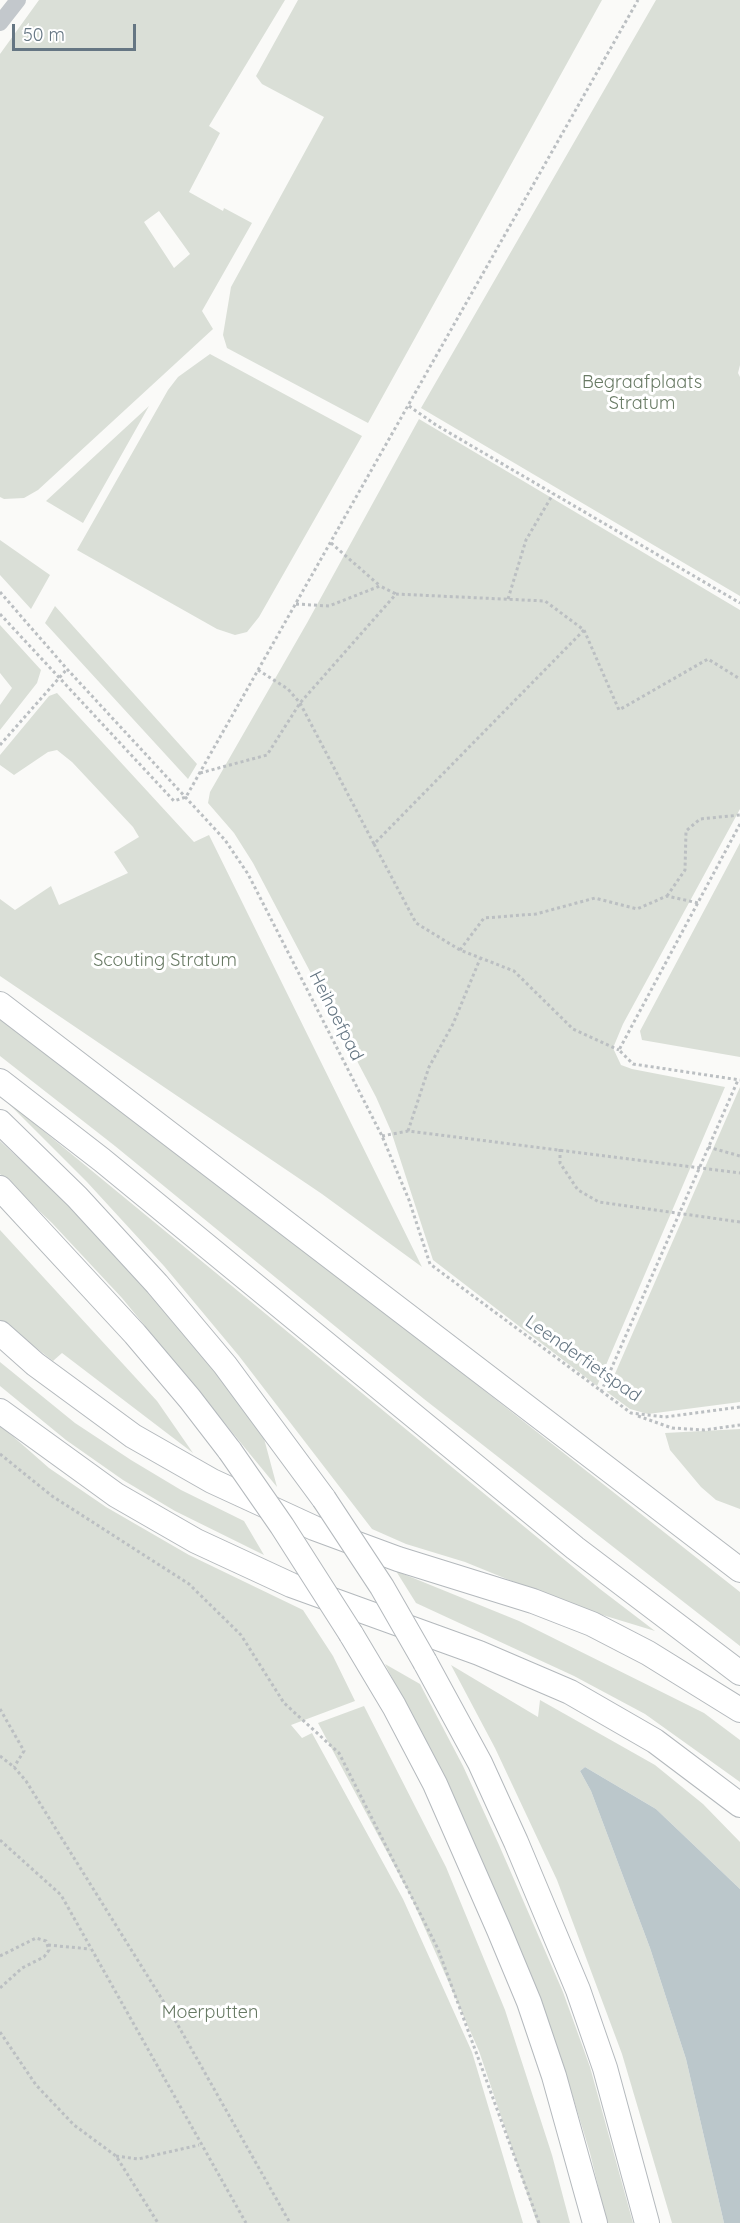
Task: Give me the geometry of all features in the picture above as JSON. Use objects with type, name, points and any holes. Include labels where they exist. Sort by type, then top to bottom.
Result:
[{"type":"highway","points":[[0,1004],[740,1570]]},
{"type":"highway","points":[[0,1081],[102,1160],[575,1548],[740,1673]]},
{"type":"highway","points":[[0,1122],[77,1197],[157,1284],[225,1365],[324,1499],[381,1587],[480,1763],[578,1990],[605,2068],[647,2223]]},
{"type":"highway","points":[[0,1188],[135,1334],[230,1451],[282,1526],[394,1706],[435,1784],[529,2002],[554,2076],[595,2223]]},
{"type":"highway","points":[[0,1333],[35,1364],[123,1429],[212,1481],[314,1528],[398,1559],[533,1601],[592,1624],[704,1685],[740,1710]]},
{"type":"highway","points":[[0,1411],[116,1495],[196,1541],[291,1585],[479,1653],[570,1692],[655,1740],[740,1805]]},
{"type":"street","points":[[0,23],[18,0]]},
{"type":"path","points":[[0,614],[58,679],[174,801],[186,796],[638,0]]},
{"type":"path","points":[[409,406],[436,425],[740,603]]},
{"type":"path","points":[[508,599],[526,540],[554,494]]},
{"type":"path","points":[[331,543],[380,586],[396,594],[545,601],[584,630],[619,710],[708,659],[740,679]]},
{"type":"path","points":[[296,604],[329,606],[380,586]]},
{"type":"path","name":"Heihoefpad","points":[[0,592],[67,669],[225,840],[248,874],[382,1136],[409,1200],[430,1264]]},
{"type":"path","points":[[200,773],[267,755],[300,703],[396,594]]},
{"type":"path","points":[[374,844],[584,630]]},
{"type":"path","points":[[0,745],[67,669]]},
{"type":"path","points":[[258,670],[288,689],[300,703],[416,922],[460,950],[514,971],[573,1029],[619,1050],[633,1064],[739,1080],[699,1166],[602,1392]]},
{"type":"path","points":[[460,950],[484,918],[536,914],[595,898],[637,909],[667,896],[685,870],[686,831],[700,819],[740,815]]},
{"type":"path","points":[[619,1050],[740,824]]},
{"type":"path","points":[[667,896],[698,903]]},
{"type":"path","points":[[408,1131],[429,1067],[453,1024],[480,959]]},
{"type":"path","points":[[382,1136],[408,1131],[740,1173]]},
{"type":"path","points":[[708,1147],[740,1156]]},
{"type":"path","points":[[560,1149],[560,1163],[578,1191],[599,1202],[740,1222]]},
{"type":"path","name":"Leenderfietspad","points":[[430,1264],[631,1413],[665,1418],[740,1407]]},
{"type":"path","points":[[631,1413],[672,1428],[704,1430],[740,1425]]},
{"type":"path","points":[[0,1454],[52,1496],[189,1584],[241,1635],[284,1702],[339,1753],[438,1949],[539,2223]]},
{"type":"path","points":[[0,1709],[24,1751],[14,1767]]},
{"type":"path","points":[[0,1756],[14,1767],[175,2020],[290,2223]]},
{"type":"path","points":[[0,1840],[60,1895],[246,2223]]},
{"type":"path","points":[[0,1956],[36,1938],[48,1944],[90,1949]]},
{"type":"path","points":[[0,1989],[22,1968],[44,1957],[49,1950],[48,1944]]},
{"type":"path","points":[[0,2032],[36,2085],[74,2125],[116,2156],[158,2223]]},
{"type":"path","points":[[116,2156],[138,2159],[200,2145]]},
{"type":"green space","points":[[39,0],[285,0],[209,126],[220,133],[189,192],[223,211],[224,208],[252,223],[202,311],[213,329],[38,490],[24,498],[4,499],[0,497],[0,54]],"holes":[[[159,211],[190,254],[174,268],[144,222]]]},
{"type":"green space","points":[[298,0],[602,0],[368,423],[227,348],[223,335],[231,287],[324,117],[262,84],[256,76]]},
{"type":"green space","name":"Begraafplaats Stratum","points":[[656,0],[740,0],[740,365],[738,373],[740,377],[740,596],[421,408]]},
{"type":"green space","points":[[210,354],[362,436],[259,617],[247,632],[235,635],[217,629],[77,550],[168,390],[178,377]]},
{"type":"green space","points":[[149,406],[83,523],[46,501]]},
{"type":"green space","points":[[419,419],[740,610],[740,809],[623,1024],[613,1048],[621,1065],[632,1069],[725,1087],[597,1386],[433,1260],[391,1131],[376,1097],[253,863],[234,833],[208,803],[210,792],[307,623]]},
{"type":"green space","points":[[0,540],[50,575],[31,609],[0,575]]},
{"type":"green space","points":[[55,606],[197,764],[188,779],[45,623]]},
{"type":"green space","points":[[0,625],[41,670],[37,683],[0,730],[0,705],[12,688],[0,673]]},
{"type":"green space","name":"Scouting Stratum","points":[[57,693],[194,842],[209,835],[422,1267],[322,1194],[0,976],[0,899],[15,910],[51,886],[59,905],[128,873],[114,852],[139,837],[133,827],[72,762],[57,750],[48,752],[14,775],[0,765],[0,755],[49,696]]},
{"type":"green space","points":[[740,843],[740,1057],[642,1040],[640,1031]]},
{"type":"green space","points":[[0,1017],[452,1365],[740,1592],[740,1646],[424,1399],[115,1146],[0,1056]]},
{"type":"green space","points":[[740,1087],[740,1402],[648,1414],[630,1409],[607,1392]]},
{"type":"green space","points":[[1,1096],[600,1589],[655,1631],[573,1606],[465,1562],[406,1544],[372,1529],[239,1356],[164,1266],[87,1182]]},
{"type":"green space","points":[[0,1141],[68,1204],[146,1289],[215,1371],[262,1431],[277,1487],[122,1298],[52,1223],[0,1174]]},
{"type":"green space","points":[[0,1230],[157,1401],[193,1453],[62,1353],[53,1361],[0,1320]]},
{"type":"green space","points":[[0,1362],[75,1423],[131,1460],[181,1490],[244,1521],[264,1555],[175,1511],[123,1480],[66,1440],[0,1386]]},
{"type":"green space","name":"Moerputten","points":[[0,1425],[49,1468],[106,1507],[189,1555],[303,1610],[333,1656],[355,1701],[291,1725],[302,1738],[312,1733],[403,1899],[472,2052],[523,2223],[0,2223]]},
{"type":"green space","points":[[740,1429],[740,1509],[716,1500],[701,1487],[670,1450],[665,1433]]},
{"type":"green space","points":[[396,1571],[519,1621],[704,1713],[740,1740],[740,1782],[645,1714],[574,1676],[416,1603]]},
{"type":"green space","points":[[385,1664],[420,1684],[463,1766],[499,1845],[563,1992],[590,2067],[633,2223],[607,2223],[590,2153],[565,2071],[510,1926],[444,1780]]},
{"type":"green space","points":[[451,1665],[538,1717],[540,1700],[655,1765],[703,1804],[740,1842],[740,1889],[656,1809],[585,1767],[580,1771],[591,1791],[650,1948],[686,2059],[724,2223],[672,2223],[622,2054],[557,1880],[495,1748]]},
{"type":"green space","points":[[364,1706],[446,1867],[505,2010],[552,2155],[570,2223],[537,2223],[479,2051],[411,1897],[318,1723]]},
{"type":"shaded area","points":[[585,1767],[656,1809],[740,1889],[740,2223],[724,2223],[686,2059],[650,1948],[591,1791],[580,1771]]}]
